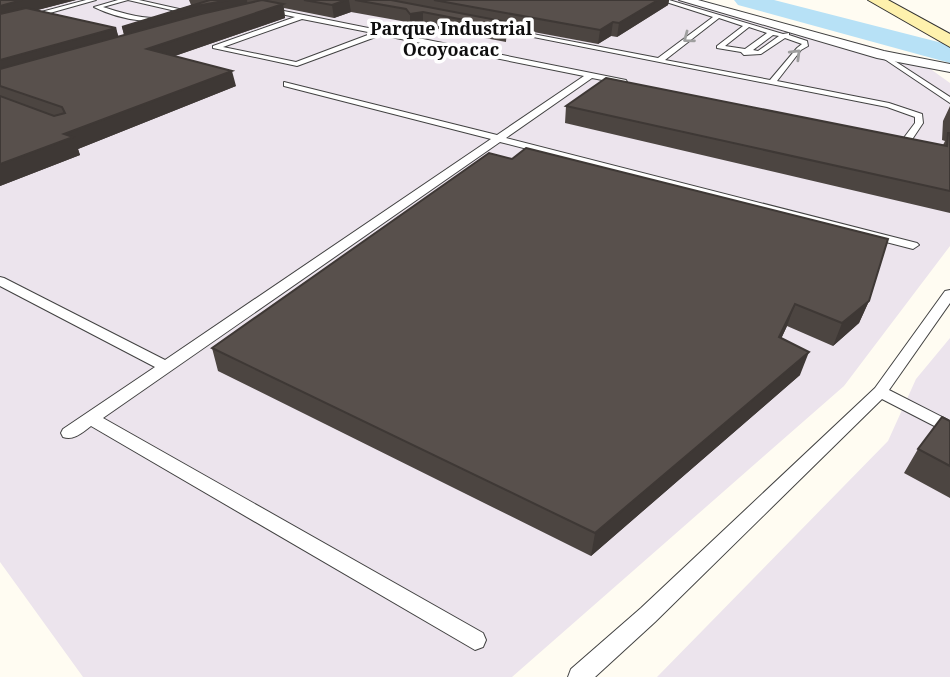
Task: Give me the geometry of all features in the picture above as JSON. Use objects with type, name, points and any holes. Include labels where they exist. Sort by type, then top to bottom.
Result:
[{"type":"main road","points":[[876,0],[950,41]]},
{"type":"street","points":[[685,0],[882,55],[950,68]]},
{"type":"lane","points":[[0,25],[93,0]]},
{"type":"lane","points":[[125,0],[97,8],[155,19],[184,20]]},
{"type":"lane","points":[[131,0],[185,11],[174,18]]},
{"type":"lane","points":[[663,0],[787,34],[806,45],[772,82]]},
{"type":"lane","points":[[256,10],[269,10],[630,83]]},
{"type":"lane","points":[[659,61],[718,16]]},
{"type":"lane","points":[[302,17],[215,47],[297,64],[380,33]]},
{"type":"lane","points":[[749,24],[719,45],[723,49],[744,53],[763,52],[787,34]]},
{"type":"lane","points":[[486,27],[912,111],[919,116],[919,123],[908,139]]},
{"type":"lane","points":[[744,53],[774,31]]},
{"type":"lane","points":[[882,55],[950,101]]},
{"type":"lane","points":[[69,433],[591,75]]},
{"type":"lane","points":[[901,78],[950,108]]},
{"type":"lane","points":[[287,84],[913,245]]},
{"type":"lane","points":[[895,136],[919,141]]},
{"type":"lane","points":[[0,281],[166,366]]},
{"type":"lane","points":[[579,677],[648,615],[880,392],[950,294]]},
{"type":"lane","points":[[880,392],[950,428]]},
{"type":"lane","points":[[91,418],[475,640]]},
{"type":"shaded area","points":[[54,0],[695,0],[866,45],[918,60],[950,83],[950,246],[844,386],[512,677],[83,677],[0,562],[0,13]]},
{"type":"shaded area","points":[[950,338],[950,677],[657,677],[888,441],[916,379]]},
{"type":"building","points":[[0,0],[22,0],[0,6]]},
{"type":"building","points":[[210,0],[229,0],[196,6],[122,27]]},
{"type":"building","points":[[262,0],[283,4],[147,49],[232,71],[64,134],[73,137],[0,164],[0,96],[54,116],[65,113],[62,107],[0,86],[0,69]]},
{"type":"building","points":[[304,0],[346,0],[332,5]]},
{"type":"building","points":[[355,0],[391,0],[507,22],[506,28],[423,12],[410,14],[406,9]]},
{"type":"building","points":[[434,0],[658,0],[619,23],[613,22],[600,30]]},
{"type":"building","points":[[26,8],[116,28],[0,60],[0,14]]},
{"type":"building","points":[[606,78],[947,146],[950,133],[950,191],[566,106]]},
{"type":"building","points":[[526,148],[888,239],[869,301],[842,323],[795,304],[779,337],[809,352],[595,533],[212,348],[489,153],[512,159]]},
{"type":"building","points":[[942,417],[950,421],[950,466],[918,449]]},
{"type":"waterway","points":[[746,0],[950,54]]},
{"type":"district","name":"Parque Industrial Ocoyoacac","points":[[451,39]]}]
